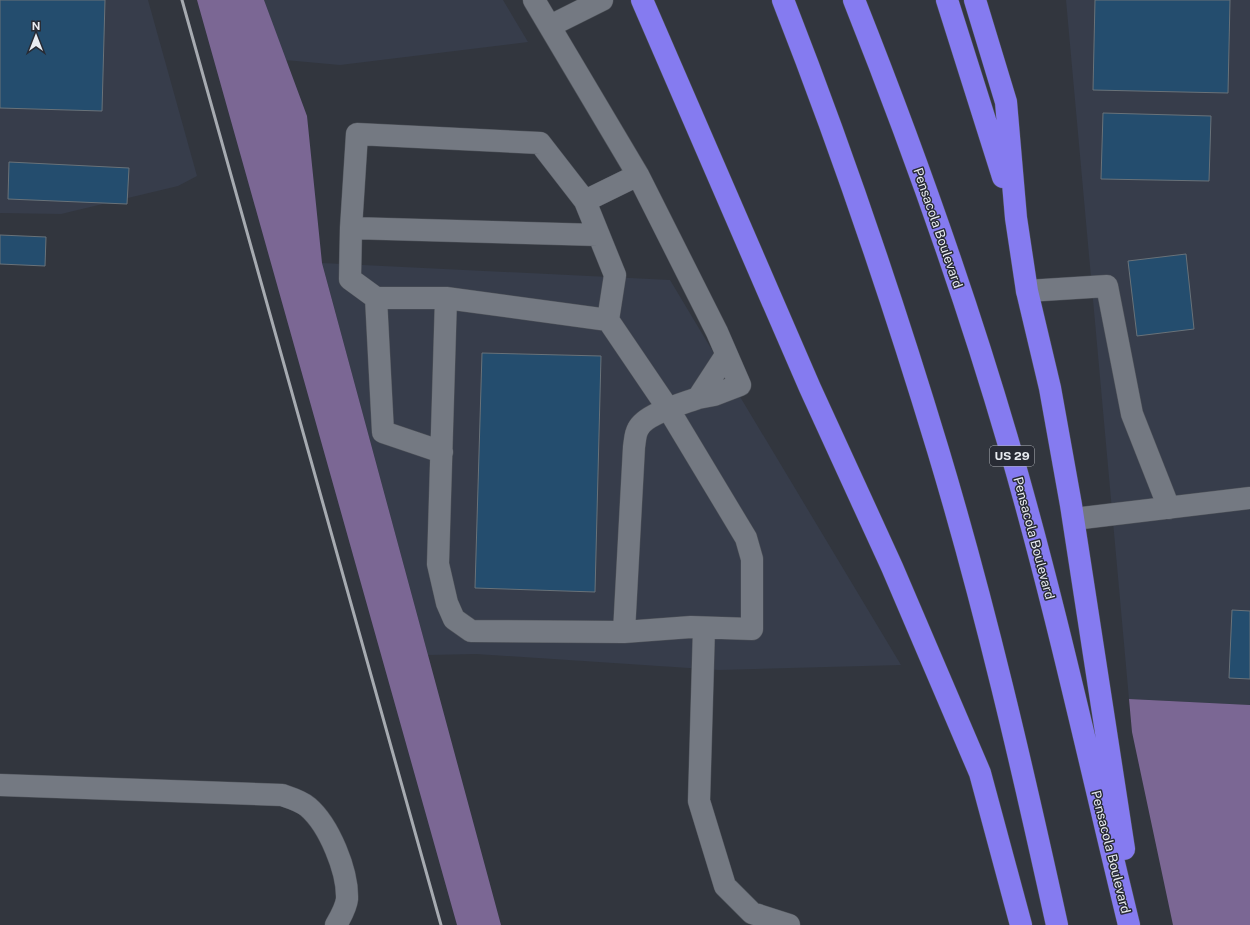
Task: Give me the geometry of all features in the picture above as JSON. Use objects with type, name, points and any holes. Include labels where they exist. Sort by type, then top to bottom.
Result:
[{"type":"highway","points":[[642,0],[810,388],[892,567],[980,773],[1021,925]]},
{"type":"highway","points":[[783,0],[812,73],[877,259],[938,452],[983,613],[1058,925]]},
{"type":"highway","name":"Pensacola Boulevard","points":[[854,0],[890,90],[956,276],[1009,444],[1048,590],[1129,925]]},
{"type":"highway","points":[[947,0],[1016,218]]},
{"type":"highway","points":[[975,0],[1006,102],[1016,218],[1027,291],[1050,388],[1074,519],[1135,925]]},
{"type":"lane","points":[[534,0],[638,175],[717,332],[740,385],[714,395],[698,398],[650,416],[643,421],[637,430],[634,447],[624,632]]},
{"type":"lane","points":[[550,26],[602,0]]},
{"type":"lane","points":[[446,298],[438,564],[447,603],[454,619],[471,631],[624,632],[704,628],[752,629],[752,559],[743,533],[669,410],[608,320],[615,275],[585,201],[540,142],[357,134],[350,228],[350,280],[376,298],[446,298],[608,320]]},
{"type":"lane","points":[[585,201],[638,175]]},
{"type":"lane","points":[[350,228],[598,235]]},
{"type":"lane","points":[[1027,291],[1107,286],[1132,414],[1169,508]]},
{"type":"lane","points":[[376,298],[383,432],[442,452]]},
{"type":"lane","points":[[698,398],[726,355]]},
{"type":"lane","points":[[1074,519],[1250,498]]},
{"type":"lane","points":[[704,628],[699,801],[725,886],[752,913],[790,925]]},
{"type":"lane","points":[[0,785],[282,795],[294,799],[307,806],[319,819],[329,834],[337,855],[344,878],[347,900],[336,925]]},
{"type":"shaded area","points":[[0,0],[148,0],[197,176],[178,186],[61,214],[0,213]]},
{"type":"shaded area","points":[[197,0],[264,0],[307,116],[322,263],[501,925],[457,925]]},
{"type":"shaded area","points":[[264,0],[503,0],[528,42],[340,65],[285,60]]},
{"type":"shaded area","points":[[1066,0],[1250,0],[1250,705],[1129,699]]},
{"type":"shaded area","points":[[322,263],[670,280],[901,665],[719,670],[476,654],[428,655]]},
{"type":"shaded area","points":[[1129,699],[1250,705],[1250,925],[1173,925],[1132,732]]},
{"type":"building","points":[[0,0],[105,0],[102,111],[0,108]]},
{"type":"building","points":[[1095,0],[1230,0],[1228,93],[1093,90]]},
{"type":"building","points":[[1103,113],[1211,116],[1209,181],[1101,179]]},
{"type":"building","points":[[9,162],[129,168],[127,204],[8,199]]},
{"type":"building","points":[[0,235],[46,237],[45,266],[0,264]]},
{"type":"building","points":[[1186,254],[1194,329],[1137,336],[1128,261]]},
{"type":"building","points":[[482,353],[601,356],[595,592],[475,588]]},
{"type":"building","points":[[1232,610],[1250,611],[1250,679],[1229,678]]},
{"type":"railway","points":[[182,0],[441,925]]}]
